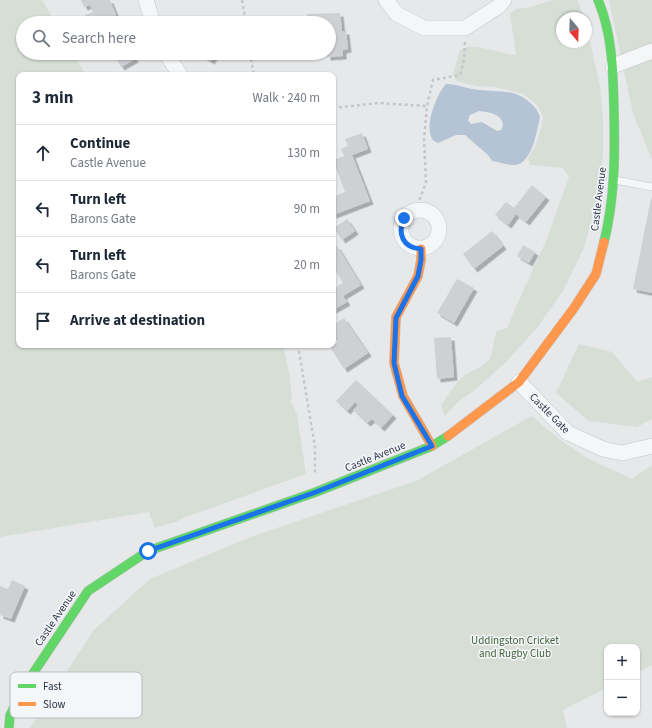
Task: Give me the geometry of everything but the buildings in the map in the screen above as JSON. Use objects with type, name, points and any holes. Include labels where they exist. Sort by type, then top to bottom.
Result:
[{"type":"street","points":[[146,0],[151,16]]},
{"type":"street","points":[[386,0],[397,14],[424,28],[466,28],[498,6],[504,0]]},
{"type":"street","name":"Castle Avenue","points":[[34,672],[88,591],[148,551],[316,492],[432,446],[473,418],[519,382],[574,308],[596,274],[609,221],[615,162],[613,66],[604,14],[598,0]]},
{"type":"street","points":[[613,66],[652,51]]},
{"type":"street","points":[[170,60],[178,72]]},
{"type":"street","points":[[423,210],[429,212],[435,217],[439,229],[437,238],[433,244],[421,249],[411,247],[406,243],[400,231],[404,218],[415,211],[423,210]]},
{"type":"street","points":[[421,249],[421,260],[418,276],[396,318],[394,363],[402,396],[432,446]]},
{"type":"street","name":"Castle Gate","points":[[519,382],[568,433],[603,449],[622,453],[652,446]]},
{"type":"lane","points":[[613,179],[652,187]]},
{"type":"path","points":[[242,0],[245,16]]},
{"type":"path","points":[[415,211],[426,183],[424,140],[426,106],[433,80],[460,75],[464,60],[466,28]]},
{"type":"path","points":[[251,60],[253,72]]},
{"type":"path","points":[[336,108],[378,103],[426,106]]},
{"type":"path","points":[[298,348],[315,447],[316,492]]},
{"type":"green space","points":[[0,0],[42,0],[52,16],[16,16],[16,60],[77,60],[84,72],[16,72],[16,348],[284,348],[290,378],[292,400],[290,400],[297,415],[306,474],[183,518],[174,523],[155,528],[149,512],[0,537]]},
{"type":"green space","points":[[554,0],[577,0],[582,12],[556,12],[556,48],[591,48],[600,86],[603,117],[603,154],[598,195],[584,248],[563,291],[536,329],[506,362],[476,389],[459,401],[445,416],[441,405],[449,393],[464,376],[488,361],[492,354],[494,339],[497,331],[507,328],[546,241],[569,177],[563,168],[530,165],[528,158],[535,147],[542,125],[543,117],[538,106],[524,94],[494,87],[477,86],[456,81],[453,74],[460,50],[467,47],[483,48],[516,55],[510,14],[516,9],[530,7]]},
{"type":"green space","points":[[609,0],[652,0],[652,160],[633,113]]},
{"type":"green space","points":[[579,344],[612,352],[637,382],[652,377],[652,419],[637,427],[589,421],[556,393]]},
{"type":"green space","name":"Uddingston Cricket and Rugby Club","points":[[532,416],[559,439],[587,458],[632,479],[652,465],[652,665],[640,671],[640,644],[604,644],[604,690],[563,710],[567,728],[30,728],[36,718],[142,718],[142,672],[66,672],[93,631],[150,579],[253,536],[416,481]]},
{"type":"water","points":[[446,84],[450,84],[475,89],[509,92],[517,94],[530,102],[540,117],[533,146],[525,159],[514,165],[492,161],[488,155],[465,135],[456,135],[438,143],[433,140],[430,135],[430,119],[442,88]],"holes":[[[479,111],[498,116],[503,125],[501,130],[497,131],[482,122],[471,124],[468,120],[470,115]]]},
{"type":"traffic: fast","points":[[598,0],[607,27],[611,55],[614,111],[612,193],[608,226],[604,242]]},
{"type":"traffic: fast","points":[[34,672],[88,591],[148,551],[316,492],[432,446],[448,436]]},
{"type":"traffic: fast","points":[[9,728],[10,715]]},
{"type":"traffic: slow","points":[[448,436],[519,382],[574,308],[596,274],[604,242]]},
{"type":"traffic: slow","points":[[421,249],[421,260],[418,276],[396,317],[394,363],[403,396],[432,446]]},
{"type":"route","points":[[148,551],[316,492],[432,446],[402,396],[394,363],[396,318],[418,276],[421,260],[421,249],[411,247],[402,237],[400,231],[404,218]]}]
